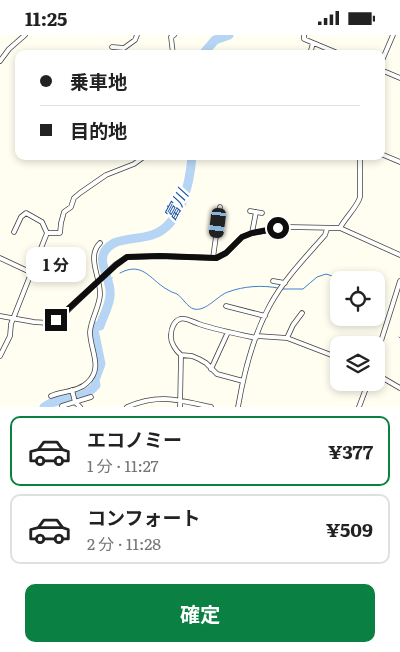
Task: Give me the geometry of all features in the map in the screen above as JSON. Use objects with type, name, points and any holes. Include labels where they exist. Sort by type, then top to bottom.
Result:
[{"type":"street","points":[[0,61],[9,49],[25,35]]},
{"type":"street","points":[[112,47],[124,48],[135,40],[137,35]]},
{"type":"street","points":[[304,35],[304,39],[330,50]]},
{"type":"street","points":[[385,54],[393,35]]},
{"type":"street","points":[[172,36],[173,50]]},
{"type":"street","points":[[311,50],[313,43]]},
{"type":"street","points":[[385,72],[400,78]]},
{"type":"street","points":[[385,156],[400,162]]},
{"type":"street","points":[[47,233],[60,233],[64,212],[71,207],[74,198],[80,193],[106,175],[140,160]]},
{"type":"street","points":[[340,228],[351,210],[359,202],[360,160]]},
{"type":"street","points":[[213,258],[220,207]]},
{"type":"street","points":[[250,211],[262,213]]},
{"type":"street","points":[[252,233],[256,212]]},
{"type":"street","points":[[0,356],[10,336],[13,318],[47,233],[42,222],[26,213],[21,217],[14,231]]},
{"type":"street","points":[[0,316],[43,323],[56,320],[111,269],[131,256],[213,258],[226,253],[242,237],[252,233],[289,227],[340,228],[400,255]]},
{"type":"street","points":[[238,407],[243,381],[265,316],[282,286],[325,235],[327,229]]},
{"type":"street","points":[[51,396],[72,391],[87,383],[95,370],[96,358],[90,331],[100,293],[93,257],[96,247],[100,243]]},
{"type":"street","points":[[0,258],[30,272]]},
{"type":"street","points":[[273,281],[282,286]]},
{"type":"street","points":[[383,336],[400,281]]},
{"type":"street","points":[[226,306],[265,316]]},
{"type":"street","points":[[287,338],[293,325],[302,313]]},
{"type":"street","points":[[243,381],[217,374],[206,363],[192,356],[178,354],[171,340],[171,335],[174,324],[178,319],[183,318],[228,332],[257,337],[287,338],[330,355]]},
{"type":"street","points":[[212,369],[228,332]]},
{"type":"street","points":[[180,407],[181,355]]},
{"type":"street","points":[[385,379],[400,388]]},
{"type":"street","points":[[72,391],[75,401],[80,407]]},
{"type":"street","points":[[359,407],[365,391]]},
{"type":"street","points":[[62,406],[91,397]]},
{"type":"street","points":[[127,407],[143,400],[164,399],[180,400],[211,407]]},
{"type":"waterway","name":"富川","points":[[206,50],[215,40],[229,35]]},
{"type":"waterway","name":"富川","points":[[44,407],[50,403],[85,394],[96,385],[95,380],[101,364],[94,330],[95,326],[100,326],[110,296],[103,255],[114,243],[152,235],[170,223],[182,202],[189,178],[191,160]]},
{"type":"waterway","points":[[120,273],[135,269],[141,271],[163,287],[177,294],[194,309],[203,308],[224,294],[240,288],[259,286],[278,288]]},
{"type":"waterway","points":[[282,289],[303,289],[317,277],[326,274],[330,275]]},
{"type":"waterway","name":"富川","points":[[109,282],[112,278]]},
{"type":"route","points":[[56,320],[127,257],[216,258],[226,253],[242,237],[278,228]]}]
